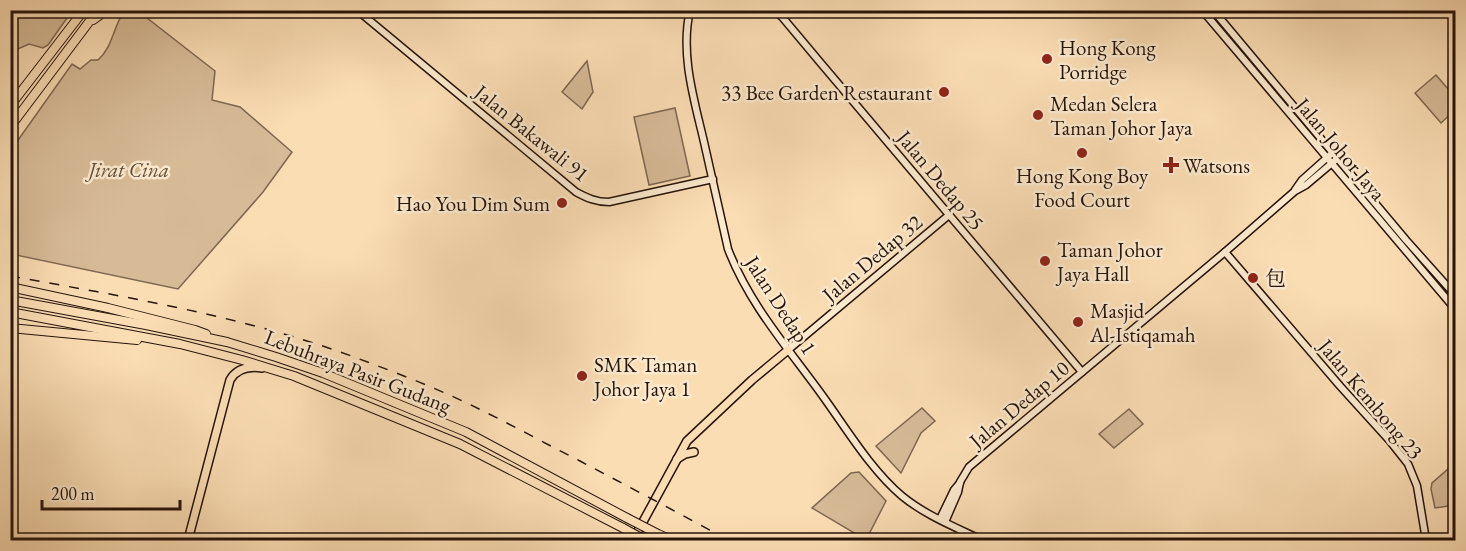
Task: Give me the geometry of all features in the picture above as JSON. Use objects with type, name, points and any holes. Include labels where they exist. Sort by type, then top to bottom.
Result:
[{"type":"highway","points":[[10,127],[98,10]]},
{"type":"highway","points":[[87,25],[107,10]]},
{"type":"highway","points":[[11,105],[82,12]]},
{"type":"highway","points":[[10,134],[37,91]]},
{"type":"highway","points":[[10,287],[195,330],[227,342]]},
{"type":"highway","name":"Lebuhraya Pasir Gudang","points":[[10,300],[227,342],[323,373],[466,432],[670,540]]},
{"type":"highway","name":"Lebuhraya Pasir Gudang","points":[[10,312],[180,344],[294,376],[460,444],[645,540]]},
{"type":"highway","points":[[10,328],[180,344]]},
{"type":"main road","name":"Jalan Bakawali 91","points":[[357,10],[584,197],[609,202],[713,179]]},
{"type":"main road","name":"Jalan Dedap 1","points":[[690,10],[686,52],[695,103],[728,249],[747,290],[788,350],[878,470],[899,494],[914,506],[982,540]]},
{"type":"main road","name":"Jalan Dedap 25","points":[[774,10],[1082,372]]},
{"type":"main road","name":"Jalan Johor Jaya","points":[[1202,10],[1455,310]]},
{"type":"main road","name":"Jalan Johor Jaya","points":[[1213,10],[1455,296]]},
{"type":"main road","name":"Jalan Dedap 10","points":[[943,521],[954,490],[969,467],[1225,252],[1295,191],[1302,180],[1335,156]]},
{"type":"main road","name":"Jalan Dedap 32","points":[[788,350],[949,215]]},
{"type":"main road","name":"Jalan Kembong 23","points":[[1225,252],[1408,464],[1417,486],[1426,540]]},
{"type":"main road","points":[[633,540],[683,446],[752,380],[788,350]]},
{"type":"main road","points":[[188,540],[233,374],[249,367],[294,376]]},
{"type":"main road","points":[[676,459],[694,452]]},
{"type":"main road","points":[[10,537],[24,540]]},
{"type":"green space","points":[[11,10],[72,11],[48,45],[43,48],[29,44],[11,52]]},
{"type":"green space","name":"Jirat Cina","points":[[125,10],[138,11],[215,71],[212,100],[240,107],[292,152],[263,192],[178,289],[11,254],[11,150],[72,64],[80,69],[91,60],[98,60],[103,55]]},
{"type":"green space","points":[[587,61],[593,92],[582,109],[562,92]]},
{"type":"green space","points":[[1436,75],[1455,97],[1455,110],[1441,123],[1415,93]]},
{"type":"green space","points":[[675,108],[690,176],[649,185],[634,117]]},
{"type":"green space","points":[[922,408],[935,421],[921,433],[901,473],[876,446]]},
{"type":"green space","points":[[1129,409],[1143,424],[1114,448],[1099,434]]},
{"type":"green space","points":[[1455,463],[1455,505],[1435,508],[1432,483]]},
{"type":"green space","points":[[859,472],[886,501],[866,540],[812,508],[851,473]]},
{"type":"railway","points":[[10,276],[141,300],[227,319],[354,357],[419,382],[508,423],[728,540]]},
{"type":"place","name":"Hong Kong Porridge","points":[[1047,59]]},
{"type":"place","name":"33 Bee Garden Restaurant","points":[[944,92]]},
{"type":"place","name":"Medan Selera Taman Johor Jaya","points":[[1038,115]]},
{"type":"place","name":"Hong Kong Boy Food Court","points":[[1082,153]]},
{"type":"place","name":"Watsons","points":[[1171,165]]},
{"type":"place","name":"Hao You Dim Sum","points":[[562,203]]},
{"type":"place","name":"Taman Johor Jaya Hall","points":[[1045,261]]},
{"type":"place","name":"包","points":[[1253,278]]},
{"type":"place","name":"Masjid Al-Istiqamah","points":[[1078,322]]},
{"type":"place","name":"SMK Taman Johor Jaya 1","points":[[582,376]]}]
